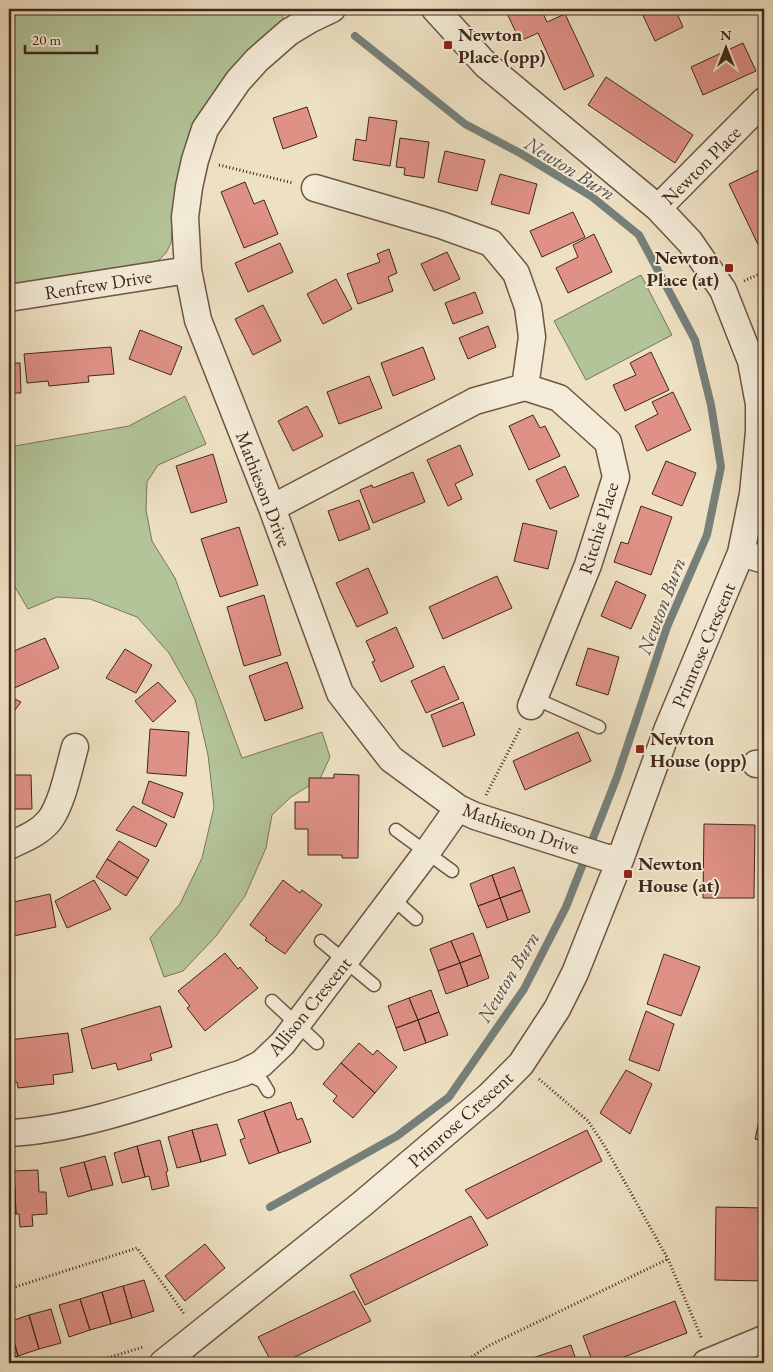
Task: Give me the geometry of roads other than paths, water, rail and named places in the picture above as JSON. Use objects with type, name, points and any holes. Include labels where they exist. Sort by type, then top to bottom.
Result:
[{"type":"street","name":"Mathieson Drive","points":[[332,9],[288,32],[257,60],[238,81],[205,130],[195,160],[185,217],[188,270],[198,320],[272,508],[340,693],[391,759],[467,812],[612,858]]},
{"type":"street","name":"Primrose Crescent","points":[[163,1363],[362,1204],[489,1096],[521,1064],[557,1009],[575,973],[612,858],[668,728],[753,557],[752,494],[760,432],[759,404],[752,361],[723,290],[690,242],[658,208],[486,65],[436,9]]},
{"type":"street","name":"Newton Place","points":[[658,208],[764,101]]},
{"type":"street","points":[[272,508],[475,401],[525,387],[532,337],[528,307],[516,273],[491,243],[441,225],[315,188]]},
{"type":"street","name":"Renfrew Drive","points":[[9,298],[188,270]]},
{"type":"street","name":"Ritchie Place","points":[[525,387],[559,398],[608,442],[616,477],[588,565],[533,702]]},
{"type":"street","points":[[9,846],[32,835],[48,822],[57,810],[75,747]]},
{"type":"street","name":"Allison Crescent","points":[[9,1133],[36,1132],[86,1122],[243,1073],[261,1064],[283,1043],[427,852],[467,812]]},
{"type":"street","points":[[709,1362],[764,1339]]},
{"type":"lane","points":[[533,702],[599,727]]},
{"type":"lane","points":[[396,830],[452,872]]},
{"type":"lane","points":[[392,898],[416,919]]},
{"type":"lane","points":[[321,941],[374,985]]},
{"type":"lane","points":[[272,1000],[317,1043]]},
{"type":"lane","points":[[243,1073],[262,1081],[268,1092]]},
{"type":"waterway","name":"Newton Burn","points":[[270,1207],[397,1136],[449,1097],[524,989],[566,907],[617,777],[667,627],[707,535],[721,467],[711,405],[695,340],[639,235],[591,196],[520,153],[465,124],[355,36]]},
{"type":"place","name":"Newton Place (opp)","points":[[448,45]]},
{"type":"place","name":"Newton Place (at)","points":[[729,268]]},
{"type":"place","name":"Newton House (opp)","points":[[640,749]]},
{"type":"place","name":"Newton House (at)","points":[[628,874]]}]
